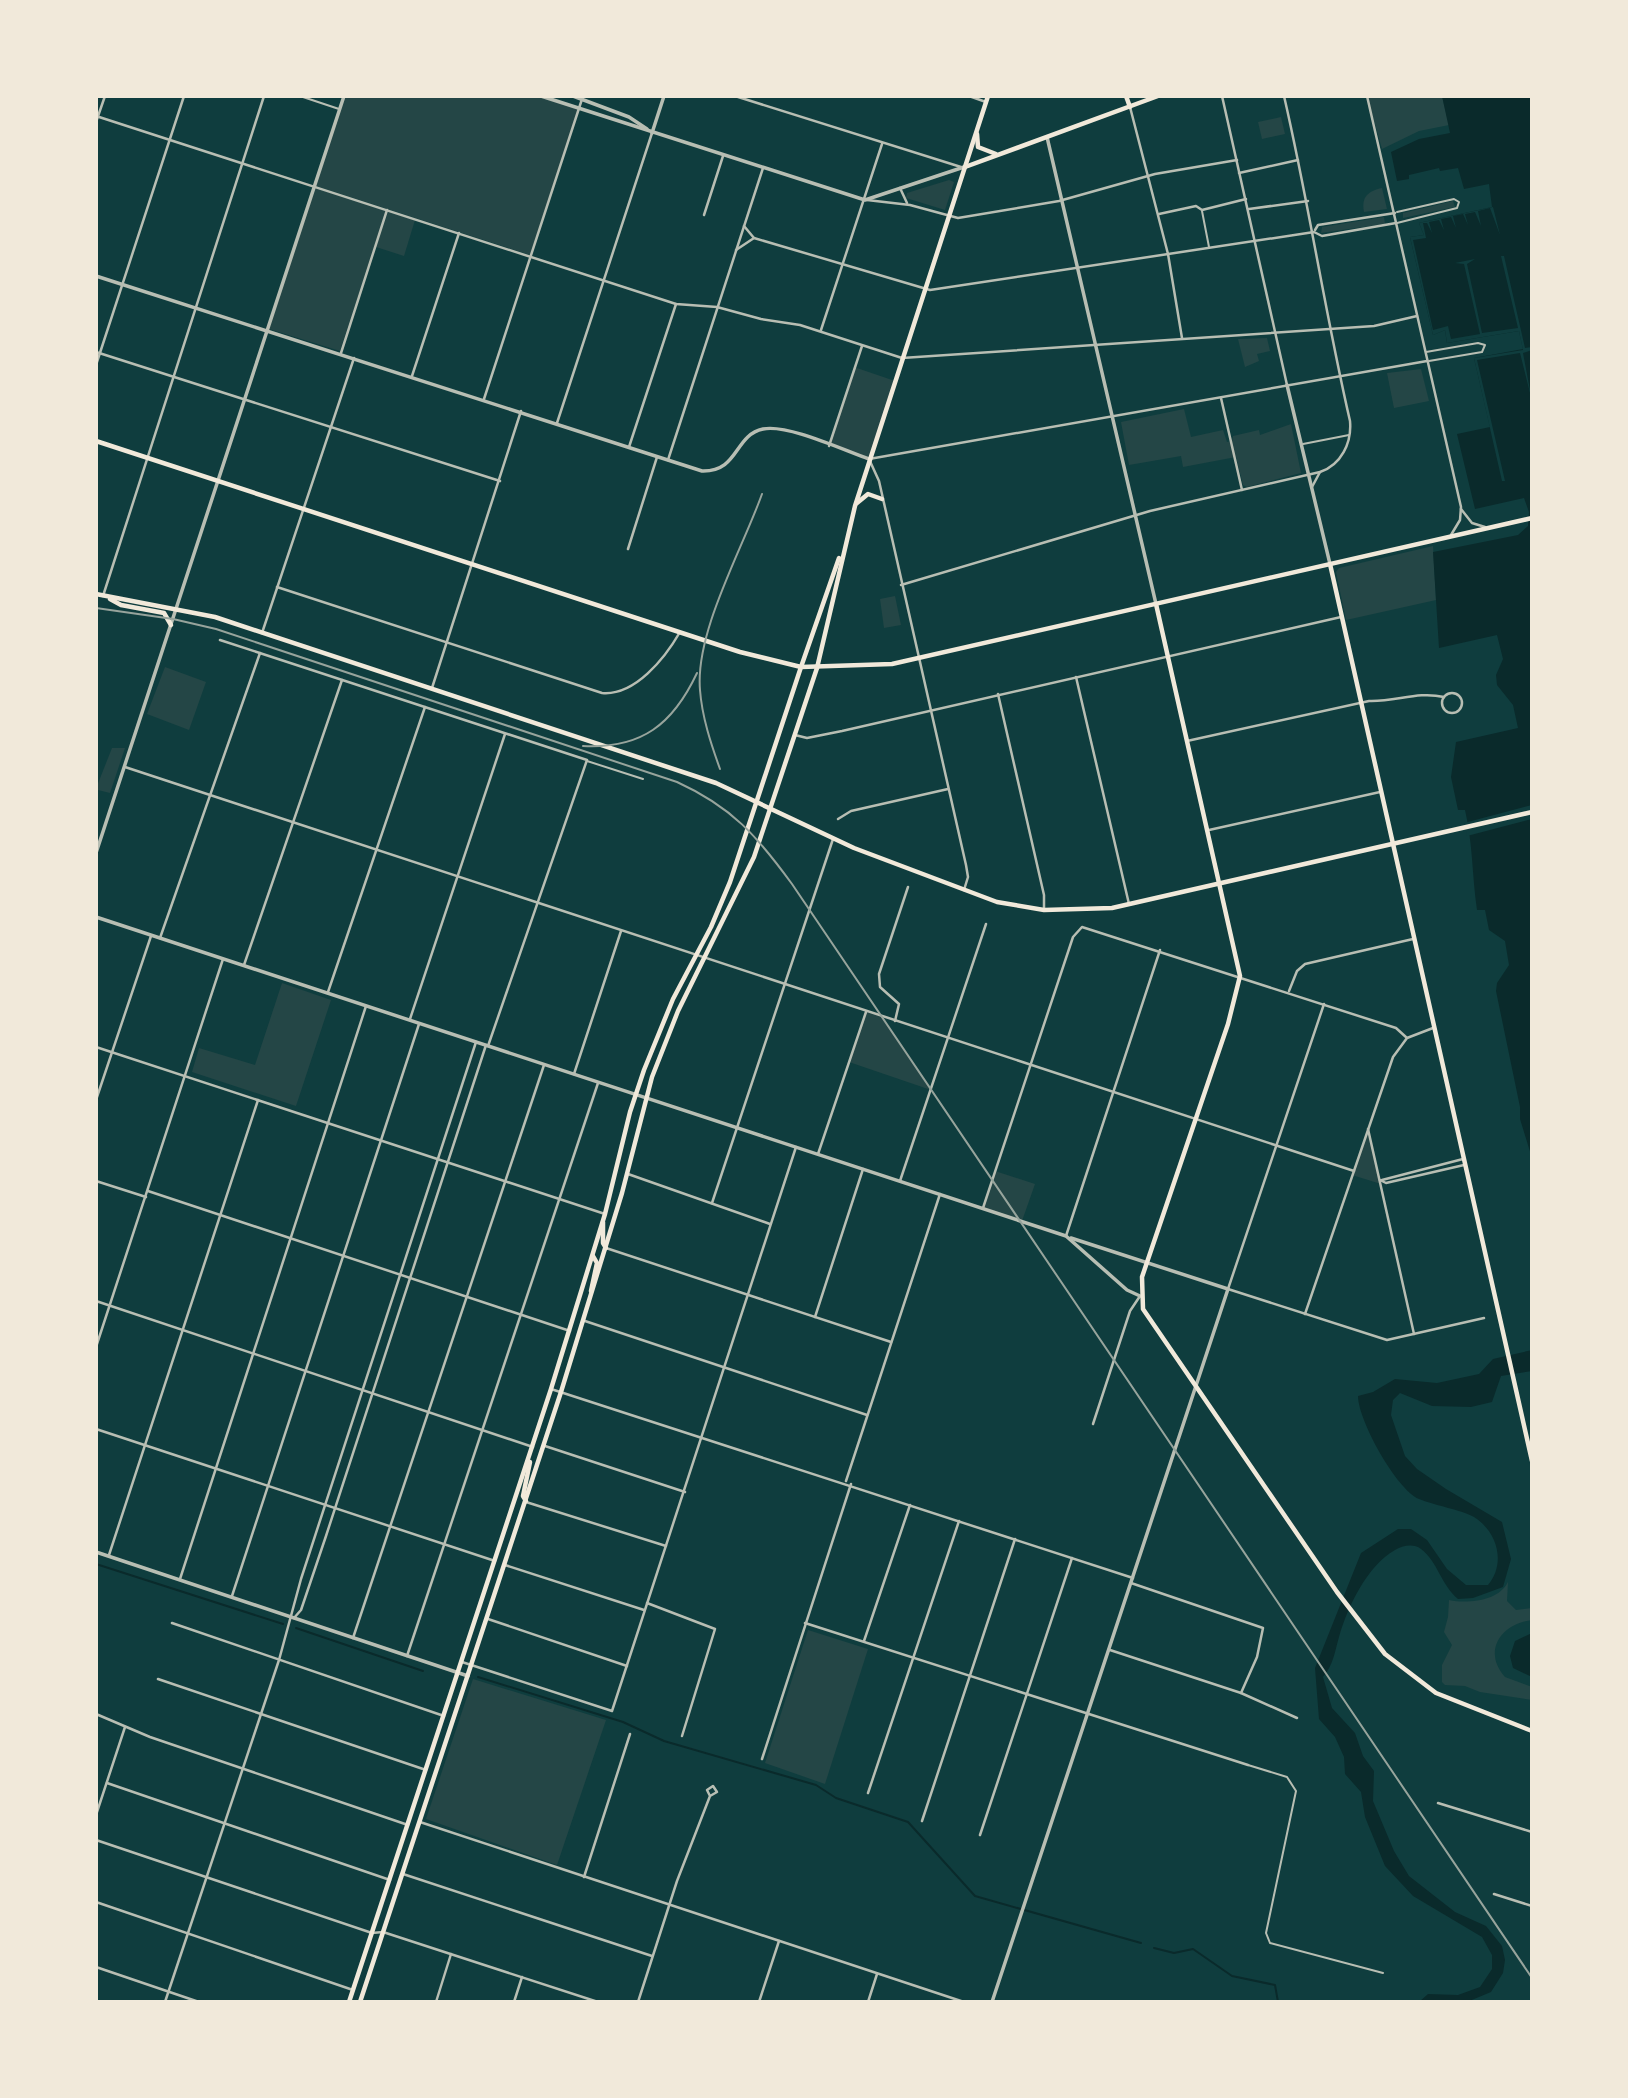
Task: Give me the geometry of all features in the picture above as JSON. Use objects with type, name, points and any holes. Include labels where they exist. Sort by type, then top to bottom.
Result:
[{"type":"main road","points":[[1126,96],[1130,107]]},
{"type":"main road","points":[[964,167],[1158,96]]},
{"type":"main road","points":[[360,2002],[545,1446],[606,1248],[645,1099],[663,1045],[744,882],[771,809],[817,667],[845,544],[869,459],[987,99]]},
{"type":"main road","points":[[977,131],[978,147],[997,155]]},
{"type":"main road","points":[[96,441],[219,479],[680,632],[780,664],[801,667],[873,667],[918,659],[1532,518]]},
{"type":"main road","points":[[855,506],[868,494],[882,499]]},
{"type":"main road","points":[[349,2002],[533,1447],[593,1256],[635,1096],[656,1038],[719,910],[845,544]]},
{"type":"main road","points":[[1330,564],[1359,703],[1532,1461]]},
{"type":"main road","points":[[823,645],[822,637],[831,597],[827,590]]},
{"type":"main road","points":[[102,595],[177,608],[262,633],[716,783],[833,839],[964,890],[997,902],[1044,910],[1092,911],[1129,904],[1532,812]]},
{"type":"main road","points":[[102,595],[121,605],[164,613],[172,625]]},
{"type":"main road","points":[[1156,604],[1240,976],[1147,1262],[1140,1296],[1146,1316],[1355,1618],[1385,1654],[1425,1686],[1469,1708],[1532,1731]]},
{"type":"main road","points":[[603,1221],[606,1231],[603,1242],[606,1248]]},
{"type":"main road","points":[[592,1292],[590,1286],[597,1263],[593,1256]]},
{"type":"main road","points":[[526,1502],[523,1496],[530,1471],[529,1458]]},
{"type":"main road","points":[[495,1561],[502,1574]]},
{"type":"main road","points":[[413,1809],[419,1822]]},
{"type":"street","points":[[96,122],[105,96]]},
{"type":"street","points":[[96,365],[184,96]]},
{"type":"street","points":[[102,595],[264,96]]},
{"type":"street","points":[[96,853],[344,96]]},
{"type":"street","points":[[541,96],[864,200],[910,205],[958,218],[1063,201],[1149,177],[1237,160]]},
{"type":"street","points":[[573,96],[629,117],[652,132]]},
{"type":"street","points":[[557,423],[664,96]]},
{"type":"street","points":[[735,96],[964,167]]},
{"type":"street","points":[[969,96],[987,99]]},
{"type":"street","points":[[1222,96],[1307,475],[1330,564]]},
{"type":"street","points":[[901,585],[1136,516],[1320,472],[1334,465],[1343,454],[1350,434],[1308,201],[1284,96]]},
{"type":"street","points":[[1367,96],[1461,508],[1472,523],[1495,528]]},
{"type":"street","points":[[484,399],[582,98]]},
{"type":"street","points":[[1130,107],[1168,254],[1182,338]]},
{"type":"street","points":[[97,117],[676,304],[717,307],[752,317],[821,330],[902,358],[1374,326],[1417,316]]},
{"type":"street","points":[[1047,137],[1156,604]]},
{"type":"street","points":[[821,330],[883,144]]},
{"type":"street","points":[[704,215],[723,156]]},
{"type":"street","points":[[1239,173],[1298,160]]},
{"type":"street","points":[[864,200],[964,167]]},
{"type":"street","points":[[668,460],[762,168]]},
{"type":"street","points":[[900,188],[904,200],[910,205]]},
{"type":"street","points":[[1158,214],[1196,206],[1202,210],[1246,199]]},
{"type":"street","points":[[1248,209],[1308,201]]},
{"type":"street","points":[[341,353],[387,210]]},
{"type":"street","points":[[1314,232],[1318,225],[1395,213]]},
{"type":"street","points":[[744,226],[754,238],[925,290],[1314,232],[1322,236],[1396,223]]},
{"type":"street","points":[[412,376],[459,233]]},
{"type":"street","points":[[736,250],[754,238]]},
{"type":"street","points":[[96,276],[702,471],[716,470],[731,460],[747,438],[763,429],[782,430],[869,459],[1427,361]]},
{"type":"street","points":[[629,447],[676,304]]},
{"type":"street","points":[[829,446],[862,344]]},
{"type":"street","points":[[98,353],[499,481]]},
{"type":"street","points":[[262,633],[354,358]]},
{"type":"street","points":[[1221,398],[1242,490]]},
{"type":"street","points":[[431,689],[521,411]]},
{"type":"street","points":[[628,549],[657,457]]},
{"type":"street","points":[[869,459],[882,499],[968,877],[964,890]]},
{"type":"street","points":[[1311,491],[1320,472]]},
{"type":"street","points":[[1447,539],[1458,524],[1461,508]]},
{"type":"street","points":[[277,587],[609,694],[626,688],[642,677],[680,632]]},
{"type":"street","points":[[794,735],[807,738],[1341,617]]},
{"type":"street","points":[[220,640],[587,760],[487,1045],[301,1610],[293,1618]]},
{"type":"street","points":[[160,939],[260,653]]},
{"type":"street","points":[[1076,677],[1129,904]]},
{"type":"street","points":[[244,966],[342,680]]},
{"type":"street","points":[[1187,741],[1359,703],[1388,701],[1425,693],[1444,697]]},
{"type":"street","points":[[1449,693],[1458,695],[1462,700],[1460,709],[1447,712],[1442,704],[1444,697],[1449,693]]},
{"type":"street","points":[[998,694],[1044,895],[1044,910]]},
{"type":"street","points":[[327,994],[425,707]]},
{"type":"street","points":[[409,1021],[505,734]]},
{"type":"street","points":[[125,767],[783,986],[1354,1171]]},
{"type":"street","points":[[838,819],[851,811],[948,789]]},
{"type":"street","points":[[1208,830],[1380,792]]},
{"type":"street","points":[[712,1203],[833,839]]},
{"type":"street","points":[[895,1021],[899,1004],[880,987],[878,974],[908,887]]},
{"type":"street","points":[[96,917],[635,1096],[1387,1340],[1484,1318]]},
{"type":"street","points":[[900,1181],[986,924]]},
{"type":"street","points":[[982,1208],[1077,929],[1089,927],[1240,976],[1396,1028],[1407,1038]]},
{"type":"street","points":[[573,1074],[621,931]]},
{"type":"street","points":[[96,1100],[151,936]]},
{"type":"street","points":[[1289,993],[1297,971],[1305,964],[1413,939]]},
{"type":"street","points":[[1066,1236],[1160,950]]},
{"type":"street","points":[[96,1348],[223,959]]},
{"type":"street","points":[[992,2002],[1324,1004]]},
{"type":"street","points":[[180,1580],[366,1006]]},
{"type":"street","points":[[818,1154],[866,1012]]},
{"type":"street","points":[[232,1597],[419,1024]]},
{"type":"street","points":[[1305,1314],[1393,1057],[1407,1038],[1433,1028]]},
{"type":"street","points":[[165,2002],[293,1618],[292,1607],[476,1042]]},
{"type":"street","points":[[96,1046],[605,1214]]},
{"type":"street","points":[[353,1638],[544,1065]]},
{"type":"street","points":[[407,1656],[598,1083]]},
{"type":"street","points":[[109,1556],[258,1100]]},
{"type":"street","points":[[1368,1129],[1414,1335]]},
{"type":"street","points":[[462,1662],[612,1711],[796,1147]]},
{"type":"street","points":[[1380,1180],[1387,1183],[1464,1162]]},
{"type":"street","points":[[815,1317],[863,1169]]},
{"type":"street","points":[[627,1173],[771,1224]]},
{"type":"street","points":[[96,1181],[146,1197]]},
{"type":"street","points":[[148,1191],[569,1331]]},
{"type":"street","points":[[846,1482],[940,1194]]},
{"type":"street","points":[[1066,1236],[1128,1290],[1140,1296],[1130,1311],[1093,1424]]},
{"type":"street","points":[[606,1248],[891,1342]]},
{"type":"street","points":[[96,1301],[533,1447]]},
{"type":"street","points":[[584,1320],[867,1415]]},
{"type":"street","points":[[551,1389],[846,1482],[1072,1558],[1263,1628],[1257,1657],[1241,1693]]},
{"type":"street","points":[[96,1429],[495,1561]]},
{"type":"street","points":[[545,1446],[685,1492]]},
{"type":"street","points":[[762,1759],[850,1484]]},
{"type":"street","points":[[526,1502],[666,1546]]},
{"type":"street","points":[[864,1642],[910,1505]]},
{"type":"street","points":[[868,1793],[959,1521]]},
{"type":"street","points":[[922,1821],[1015,1539]]},
{"type":"street","points":[[96,1552],[468,1676]]},
{"type":"street","points":[[980,1835],[1072,1558]]},
{"type":"street","points":[[505,1564],[644,1610]]},
{"type":"street","points":[[647,1603],[715,1629],[682,1736]]},
{"type":"street","points":[[487,1618],[627,1666]]},
{"type":"street","points":[[172,1623],[444,1716]]},
{"type":"street","points":[[805,1623],[1248,1765]]},
{"type":"street","points":[[1109,1650],[1241,1693],[1297,1718]]},
{"type":"street","points":[[158,1679],[426,1770]]},
{"type":"street","points":[[96,1714],[242,1769],[408,1825]]},
{"type":"street","points":[[96,1815],[125,1727]]},
{"type":"street","points":[[584,1877],[630,1734]]},
{"type":"street","points":[[107,1783],[390,1880]]},
{"type":"street","points":[[638,2002],[669,1906],[710,1796]]},
{"type":"street","points":[[1438,1802],[1532,1832]]},
{"type":"street","points":[[419,1822],[964,2002]]},
{"type":"street","points":[[96,1840],[372,1933],[383,1932],[598,2002]]},
{"type":"street","points":[[402,1874],[653,1956]]},
{"type":"street","points":[[1493,1894],[1532,1906]]},
{"type":"street","points":[[96,1902],[353,1990]]},
{"type":"street","points":[[759,2002],[779,1941]]},
{"type":"street","points":[[436,2002],[451,1954]]},
{"type":"street","points":[[96,1967],[199,2002]]},
{"type":"street","points":[[868,2002],[877,1974]]},
{"type":"street","points":[[514,2002],[522,1977]]},
{"type":"lane","points":[[300,96],[340,109]]},
{"type":"lane","points":[[1395,213],[1454,199],[1459,202],[1457,208],[1396,223]]},
{"type":"lane","points":[[1202,210],[1209,248]]},
{"type":"lane","points":[[1426,352],[1481,342],[1485,345],[1482,352],[1427,361]]},
{"type":"lane","points":[[1301,444],[1350,434]]},
{"type":"lane","points":[[587,760],[643,779]]},
{"type":"lane","points":[[1248,1765],[1287,1777],[1296,1791],[1266,1933],[1270,1943],[1383,1973]]},
{"type":"shaded area","points":[[344,96],[539,96],[578,109],[530,255],[316,186]]},
{"type":"shaded area","points":[[1367,96],[1442,96],[1449,125],[1419,131],[1382,149]]},
{"type":"shaded area","points":[[1442,96],[1532,96],[1532,1158],[1520,1119],[1520,1107],[1496,991],[1497,983],[1509,965],[1505,941],[1489,930],[1485,910],[1477,910],[1468,823],[1465,810],[1458,810],[1451,777],[1456,742],[1518,728],[1513,705],[1497,685],[1496,675],[1503,659],[1497,635],[1439,648],[1433,552],[1518,535],[1528,526],[1529,512],[1524,498],[1475,509],[1457,434],[1490,427],[1474,358],[1523,349],[1519,331],[1447,343],[1445,330],[1433,335],[1410,237],[1424,235],[1419,223],[1492,207],[1489,184],[1464,189],[1458,168],[1440,171],[1439,168],[1409,175],[1409,179],[1397,181],[1391,152],[1419,139],[1450,133]]},
{"type":"shaded area","points":[[1281,117],[1285,134],[1262,139],[1258,122]]},
{"type":"shaded area","points":[[949,180],[954,182],[945,210],[906,198],[907,193]]},
{"type":"shaded area","points":[[315,188],[386,211],[340,351],[269,329]]},
{"type":"shaded area","points":[[1382,188],[1387,209],[1364,212],[1367,196]]},
{"type":"shaded area","points":[[1453,201],[1455,207],[1403,218],[1403,213]]},
{"type":"shaded area","points":[[388,212],[415,220],[404,256],[376,247]]},
{"type":"shaded area","points":[[1384,217],[1385,224],[1321,233],[1322,227]]},
{"type":"shaded area","points":[[1267,338],[1270,351],[1257,354],[1259,361],[1245,367],[1238,339]]},
{"type":"shaded area","points":[[854,367],[895,381],[869,459],[829,445]]},
{"type":"shaded area","points":[[1421,369],[1429,401],[1394,408],[1387,373]]},
{"type":"shaded area","points":[[1184,409],[1191,437],[1223,430],[1227,442],[1232,441],[1233,436],[1259,430],[1260,435],[1291,424],[1301,473],[1247,487],[1243,485],[1236,457],[1183,467],[1181,456],[1129,465],[1121,422]]},
{"type":"shaded area","points":[[1433,546],[1436,600],[1346,620],[1336,572],[1339,568]]},
{"type":"shaded area","points":[[895,596],[901,625],[884,628],[880,599]]},
{"type":"shaded area","points":[[165,667],[206,682],[189,730],[147,714]]},
{"type":"shaded area","points":[[112,748],[125,748],[110,793],[98,790],[97,786]]},
{"type":"shaded area","points":[[282,983],[331,1000],[296,1106],[192,1072],[199,1048],[255,1065]]},
{"type":"shaded area","points":[[866,1012],[882,1017],[931,1090],[849,1062]]},
{"type":"shaded area","points":[[1368,1129],[1381,1184],[1352,1175]]},
{"type":"shaded area","points":[[995,1171],[1035,1184],[1022,1221],[983,1208]]},
{"type":"shaded area","points":[[1532,1350],[1532,1371],[1501,1376],[1492,1402],[1471,1407],[1432,1406],[1400,1393],[1393,1400],[1391,1415],[1405,1456],[1417,1469],[1502,1522],[1511,1559],[1503,1587],[1473,1598],[1458,1599],[1447,1587],[1432,1560],[1421,1549],[1404,1546],[1398,1549],[1385,1557],[1367,1576],[1353,1600],[1331,1663],[1323,1677],[1332,1708],[1355,1733],[1363,1756],[1374,1771],[1373,1801],[1394,1851],[1409,1876],[1455,1912],[1486,1926],[1502,1946],[1505,1960],[1503,1973],[1491,1992],[1467,2002],[1419,2002],[1428,1994],[1458,1995],[1480,1987],[1492,1969],[1492,1955],[1482,1937],[1413,1896],[1385,1866],[1365,1817],[1361,1792],[1345,1774],[1344,1757],[1335,1737],[1319,1719],[1315,1668],[1361,1553],[1398,1529],[1411,1529],[1427,1540],[1447,1569],[1466,1585],[1488,1585],[1494,1577],[1498,1558],[1494,1540],[1482,1523],[1469,1514],[1419,1499],[1400,1482],[1371,1436],[1358,1396],[1373,1392],[1395,1379],[1437,1383],[1479,1374],[1493,1359]]},
{"type":"shaded area","points":[[1508,1582],[1507,1601],[1516,1610],[1532,1608],[1532,1620],[1511,1627],[1504,1633],[1498,1640],[1495,1658],[1505,1677],[1532,1687],[1532,1700],[1480,1692],[1465,1686],[1445,1685],[1442,1682],[1442,1665],[1452,1645],[1444,1632],[1449,1600],[1482,1600],[1498,1593]]},
{"type":"shaded area","points":[[808,1630],[868,1649],[825,1784],[765,1763]]},
{"type":"shaded area","points":[[1532,1633],[1532,1677],[1513,1668],[1510,1656],[1515,1641]]},
{"type":"shaded area","points":[[473,1679],[606,1720],[557,1865],[426,1819]]},
{"type":"pier","points":[[1493,207],[1500,235],[1490,208],[1478,211],[1481,226],[1475,212],[1465,214],[1468,225],[1463,214],[1453,216],[1456,228],[1451,217],[1441,219],[1444,230],[1439,220],[1429,222],[1432,233],[1427,223],[1423,223],[1426,238],[1413,240],[1433,330],[1448,326],[1451,339],[1480,334],[1464,264],[1455,263],[1475,259],[1467,264],[1482,333],[1518,328],[1501,256],[1504,256],[1525,348],[1532,347],[1532,350],[1523,353],[1532,401],[1520,353],[1477,360],[1505,481],[1502,481],[1474,358],[1523,350],[1519,331],[1447,343],[1445,330],[1433,335],[1410,237],[1424,235],[1419,223]]},
{"type":"pier","points":[[1532,805],[1532,819],[1467,836],[1464,823]]},
{"type":"waterway","points":[[96,1564],[283,1624]]},
{"type":"waterway","points":[[296,1628],[423,1671]]},
{"type":"waterway","points":[[478,1677],[623,1722],[664,1741],[816,1785],[836,1798],[908,1822],[975,1896],[1141,1943]]},
{"type":"waterway","points":[[1154,1948],[1174,1953],[1193,1949],[1232,1976],[1275,1985],[1278,2002]]},
{"type":"railway","points":[[720,769],[703,710],[700,667],[712,617],[762,494]]},
{"type":"railway","points":[[96,608],[173,619],[216,629],[677,782],[713,802],[742,824],[792,884],[1532,1978]]},
{"type":"railway","points":[[583,746],[622,743],[653,730],[677,706],[697,673]]}]
